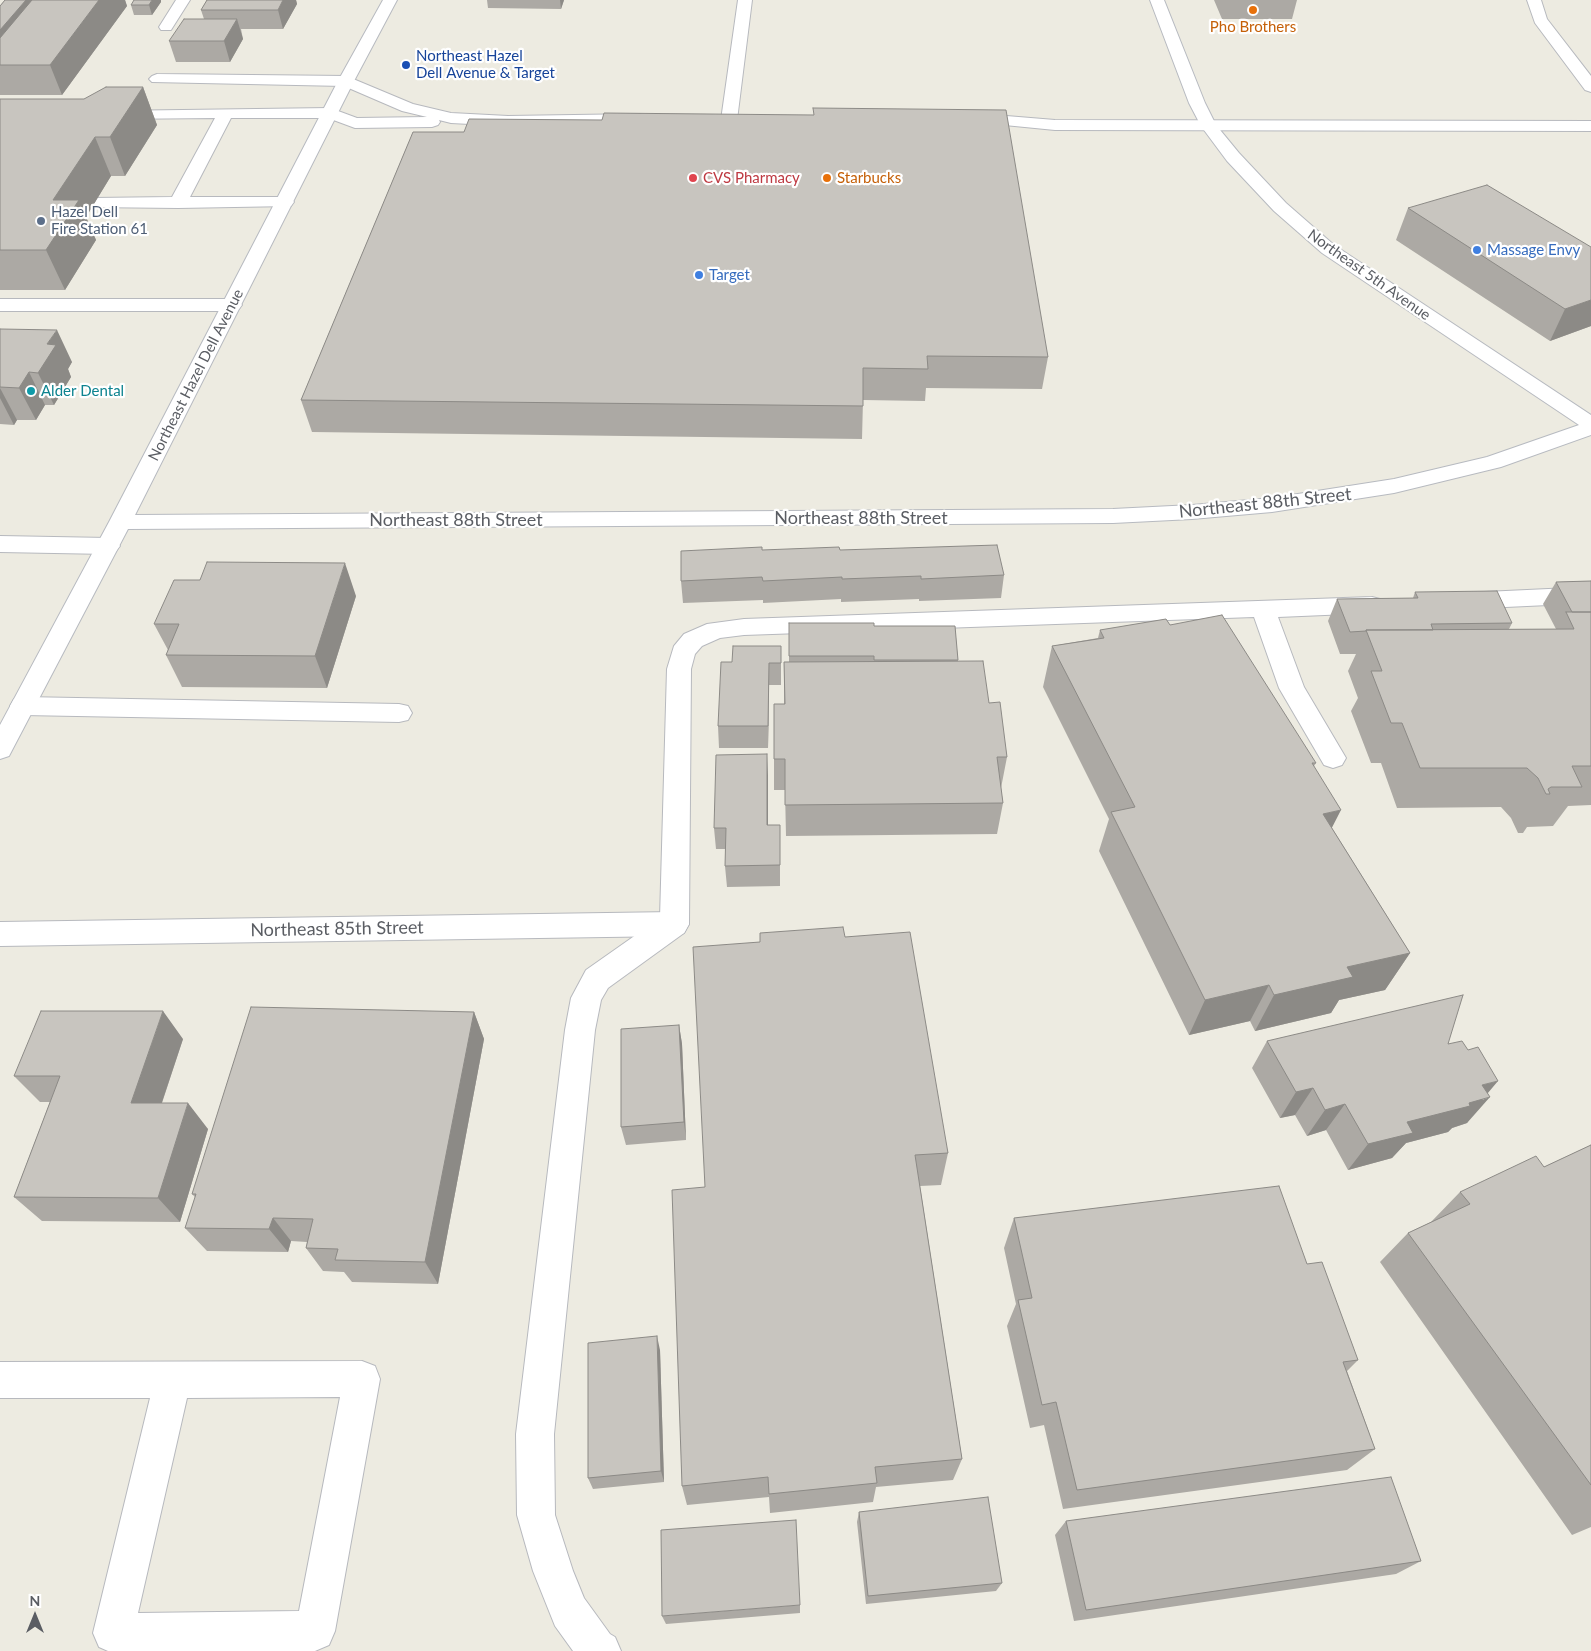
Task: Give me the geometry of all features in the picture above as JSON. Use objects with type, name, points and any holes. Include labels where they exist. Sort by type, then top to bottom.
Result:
[{"type":"street","points":[[166,27],[183,0]]},
{"type":"street","name":"Northeast Hazel Dell Avenue","points":[[0,749],[108,546],[346,81],[390,0]]},
{"type":"street","points":[[729,120],[745,0]]},
{"type":"street","name":"Northeast 5th Avenue","points":[[1157,0],[1196,103],[1209,126],[1226,149],[1259,186],[1328,249],[1392,294],[1591,424]]},
{"type":"street","points":[[1534,0],[1540,20],[1591,87]]},
{"type":"street","points":[[157,79],[346,81],[408,108],[451,118],[508,120],[660,119]]},
{"type":"street","points":[[178,203],[226,113]]},
{"type":"street","points":[[98,114],[330,113],[355,123],[424,124],[451,118]]},
{"type":"street","points":[[951,117],[1055,125],[1591,126]]},
{"type":"street","points":[[710,120],[749,119]]},
{"type":"street","points":[[94,203],[285,202]]},
{"type":"street","points":[[0,305],[232,305]]},
{"type":"street","name":"Northeast 88th Street","points":[[120,522],[1113,516],[1192,512],[1272,506],[1394,486],[1493,462],[1591,428]]},
{"type":"street","points":[[0,544],[108,546]]},
{"type":"street","points":[[1436,602],[1591,595]]},
{"type":"street","points":[[602,1651],[596,1648],[569,1612],[547,1552],[536,1515],[535,1434],[580,1030],[586,998],[597,979],[674,924],[679,669],[683,652],[693,640],[716,630],[744,626],[1398,604]]},
{"type":"street","points":[[1263,609],[1292,688],[1333,758]]},
{"type":"street","points":[[23,706],[399,713]]},
{"type":"street","name":"Northeast 85th Street","points":[[0,934],[674,924]]},
{"type":"street","points":[[0,1380],[362,1379],[315,1631],[113,1633],[173,1380]]},
{"type":"building","points":[[5,0],[26,0],[0,30],[0,6]]},
{"type":"building","points":[[32,0],[99,0],[50,65],[0,65],[0,38]]},
{"type":"building","points":[[134,0],[152,0],[149,5],[131,5]]},
{"type":"building","points":[[207,0],[283,0],[278,10],[201,10]]},
{"type":"building","points":[[184,19],[237,19],[224,41],[169,41]]},
{"type":"building","points":[[106,87],[143,87],[110,137],[95,137],[53,200],[79,200],[46,250],[0,250],[0,99],[84,99]]},
{"type":"building","name":"Target","points":[[813,108],[1006,110],[1048,357],[927,356],[928,369],[863,368],[863,406],[301,400],[413,132],[464,132],[469,119],[602,120],[604,113],[814,115]]},
{"type":"building","points":[[1487,185],[1591,247],[1591,300],[1565,309],[1408,208]]},
{"type":"building","points":[[0,329],[57,330],[47,344],[56,345],[38,373],[29,372],[19,388],[0,387]]},
{"type":"building","points":[[997,545],[1004,575],[921,579],[921,576],[842,579],[842,577],[763,581],[762,577],[681,581],[681,551],[762,547],[762,550],[839,547],[840,550]]},
{"type":"building","points":[[207,562],[345,563],[315,656],[166,655],[179,624],[154,624],[174,580],[200,580]]},
{"type":"building","points":[[1591,581],[1591,612],[1572,612],[1556,582]]},
{"type":"building","points":[[1497,591],[1512,623],[1431,624],[1433,630],[1366,630],[1350,632],[1337,599],[1418,598],[1415,592]]},
{"type":"building","points":[[1566,612],[1591,612],[1591,766],[1572,766],[1582,787],[1551,787],[1548,789],[1550,794],[1546,794],[1538,778],[1527,768],[1420,768],[1402,723],[1391,723],[1371,671],[1382,671],[1366,630],[1574,629]]},
{"type":"building","points":[[1222,615],[1316,763],[1312,763],[1341,810],[1323,814],[1410,953],[1347,967],[1353,977],[1274,995],[1269,985],[1205,1000],[1111,812],[1135,807],[1052,646],[1104,638],[1100,630],[1166,619],[1170,625]]},
{"type":"building","points":[[789,623],[874,623],[874,626],[955,626],[958,660],[874,660],[874,656],[789,656]]},
{"type":"building","points":[[733,646],[781,646],[781,663],[769,663],[768,726],[718,726],[721,662],[732,662]]},
{"type":"building","points":[[983,661],[989,703],[1000,702],[1007,757],[997,757],[1003,803],[785,805],[785,759],[774,759],[774,704],[785,704],[784,662]]},
{"type":"building","points":[[767,754],[767,825],[780,825],[780,865],[725,866],[726,828],[714,828],[716,755]]},
{"type":"building","points":[[843,927],[845,937],[910,932],[948,1153],[915,1155],[962,1459],[875,1467],[877,1483],[769,1494],[768,1477],[682,1486],[672,1190],[705,1187],[693,947],[760,942],[760,933]]},
{"type":"building","points":[[1463,995],[1448,1044],[1462,1041],[1468,1050],[1478,1047],[1498,1081],[1482,1085],[1490,1097],[1469,1103],[1470,1106],[1407,1122],[1413,1133],[1368,1144],[1345,1104],[1325,1110],[1313,1088],[1296,1092],[1267,1041]]},
{"type":"building","points":[[251,1007],[474,1012],[425,1262],[335,1260],[338,1249],[306,1248],[313,1219],[273,1218],[269,1229],[185,1228],[196,1194],[192,1194]]},
{"type":"building","points":[[41,1011],[163,1011],[131,1103],[188,1103],[158,1198],[14,1197],[60,1076],[14,1076]]},
{"type":"building","points":[[679,1025],[684,1122],[621,1127],[621,1029]]},
{"type":"building","points":[[1591,1145],[1591,1485],[1408,1233],[1470,1204],[1460,1192],[1536,1156],[1544,1167]]},
{"type":"building","points":[[1279,1186],[1307,1264],[1322,1262],[1358,1360],[1343,1362],[1375,1449],[1077,1490],[1056,1402],[1042,1405],[1018,1300],[1032,1298],[1014,1218]]},
{"type":"building","points":[[657,1336],[661,1471],[588,1478],[588,1343]]},
{"type":"building","points":[[1391,1477],[1421,1561],[1086,1610],[1066,1521]]},
{"type":"building","points":[[988,1497],[1002,1583],[868,1596],[859,1512]]},
{"type":"building","points":[[796,1520],[800,1605],[662,1616],[661,1530]]},
{"type":"place","name":"Pho Brothers","points":[[1253,10]]},
{"type":"place","name":"Northeast Hazel Dell Avenue & Target","points":[[406,65]]},
{"type":"place","name":"CVS Pharmacy","points":[[693,178]]},
{"type":"place","name":"Starbucks","points":[[827,178]]},
{"type":"place","name":"Hazel Dell Fire Station 61","points":[[41,221]]},
{"type":"place","name":"Massage Envy","points":[[1477,250]]},
{"type":"place","name":"Target","points":[[699,275]]},
{"type":"place","name":"Alder Dental","points":[[31,391]]}]
